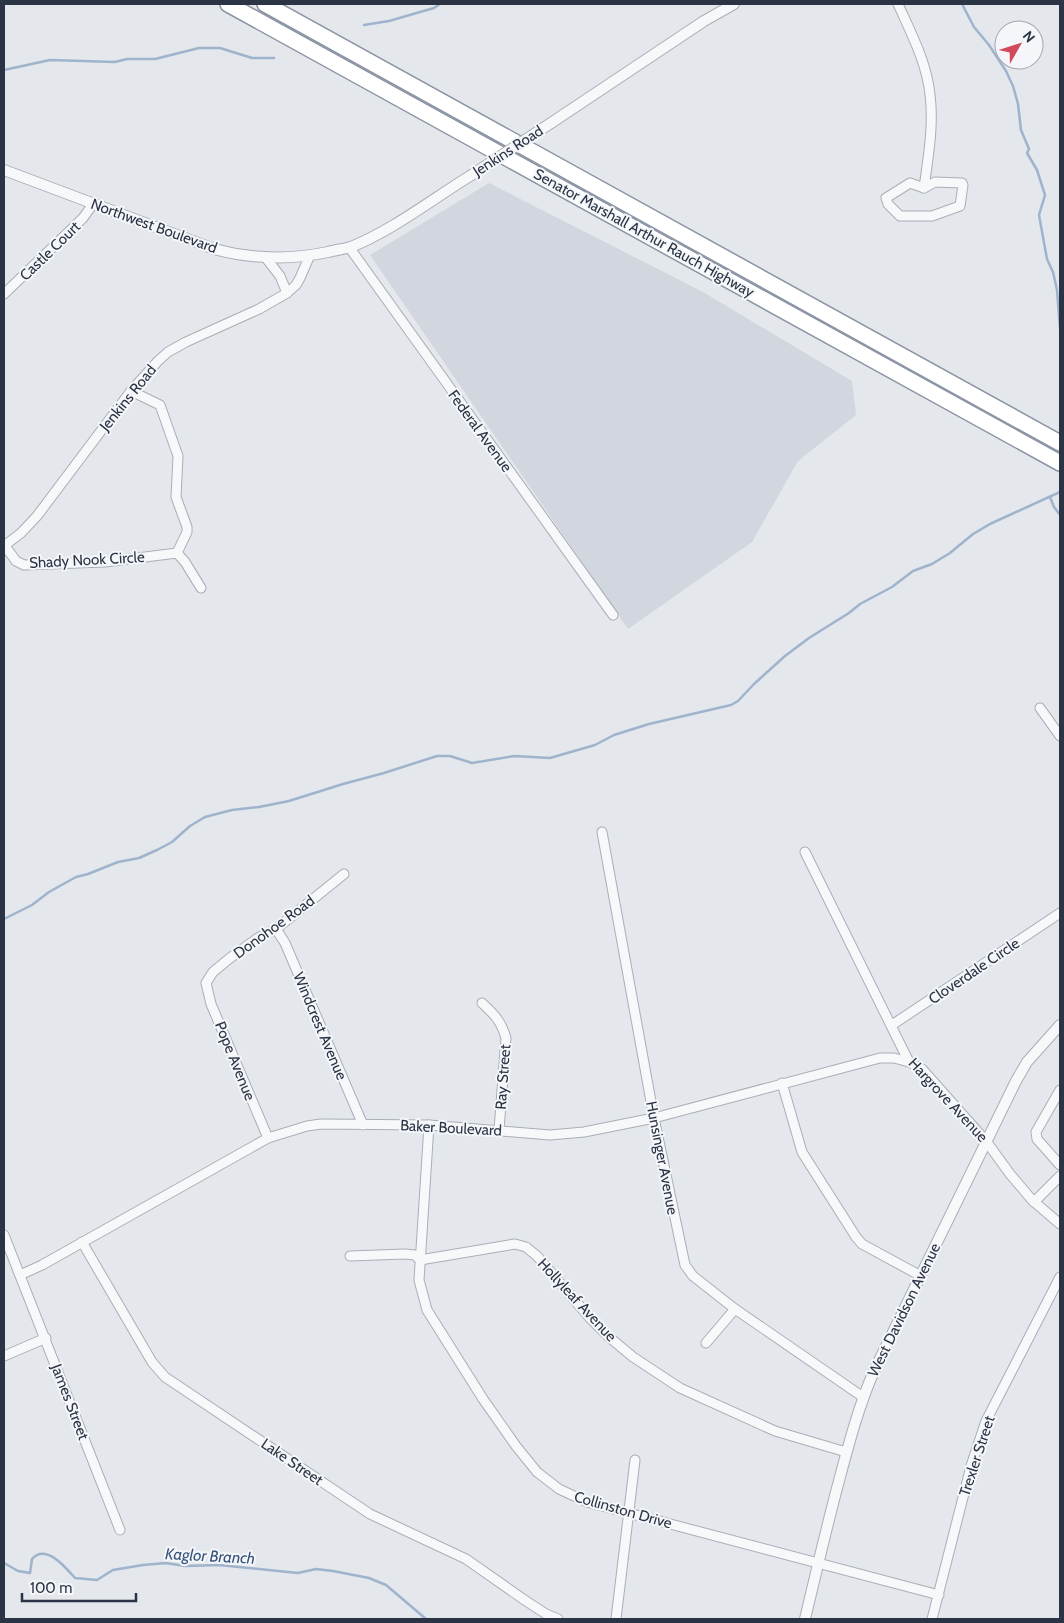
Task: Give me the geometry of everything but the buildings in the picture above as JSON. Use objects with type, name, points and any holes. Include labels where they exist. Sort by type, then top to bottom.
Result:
[{"type":"highway","name":"Senator Marshall Arthur Rauch Highway","points":[[228,4],[1060,463]]},
{"type":"highway","name":"Senator Marshall Arthur Rauch Highway","points":[[265,4],[1060,443]]},
{"type":"street","name":"Jenkins Road","points":[[4,546],[21,533],[37,516],[131,391],[168,352],[259,309],[287,293],[296,285],[310,256],[349,247],[394,225],[704,21],[734,4]]},
{"type":"street","points":[[898,4],[923,63],[930,93],[930,132],[924,188]]},
{"type":"street","name":"Northwest Boulevard","points":[[4,170],[228,253],[266,258],[310,256]]},
{"type":"street","points":[[935,182],[962,183],[960,206],[932,216],[900,216],[888,204],[886,198],[910,183],[924,188],[935,182]]},
{"type":"street","name":"Castle Court","points":[[4,294],[83,218],[93,204]]},
{"type":"street","name":"Federal Avenue","points":[[349,247],[612,615]]},
{"type":"street","points":[[266,258],[280,276],[287,293]]},
{"type":"street","points":[[131,391],[160,405],[178,456],[176,497],[187,527],[187,532],[177,553],[185,562],[201,588]]},
{"type":"street","name":"Shady Nook Circle","points":[[4,546],[16,561],[24,565],[105,562],[177,553]]},
{"type":"street","points":[[1040,708],[1060,736]]},
{"type":"street","name":"Hunsinger Avenue","points":[[602,832],[654,1118],[685,1264],[693,1276],[735,1309],[863,1397]]},
{"type":"street","name":"Hargrove Avenue","points":[[805,852],[909,1062],[922,1069],[986,1141],[1010,1174],[1034,1202],[1060,1224]]},
{"type":"street","name":"Donohoe Road","points":[[206,982],[213,972],[230,958],[258,938],[276,929],[344,874]]},
{"type":"street","name":"Cloverdale Circle","points":[[892,1026],[1059,917]]},
{"type":"street","name":"Windcrest Avenue","points":[[276,929],[285,943],[363,1125]]},
{"type":"street","name":"Pope Avenue","points":[[206,982],[212,1004],[268,1138]]},
{"type":"street","name":"Ray Street","points":[[482,1003],[502,1025],[506,1038],[499,1130]]},
{"type":"street","name":"West Davidson Avenue","points":[[805,1619],[846,1452],[863,1397],[1016,1081],[1027,1062],[1060,1025]]},
{"type":"street","name":"Baker Boulevard","points":[[20,1274],[42,1265],[268,1138],[307,1126],[321,1124],[428,1125],[550,1135],[606,1129],[654,1118],[880,1058],[901,1059],[909,1062]]},
{"type":"street","points":[[782,1083],[802,1152],[856,1237],[862,1244],[921,1276]]},
{"type":"street","points":[[1060,1090],[1036,1132],[1037,1138],[1060,1165]]},
{"type":"street","name":"Collinston Drive","points":[[428,1125],[420,1285],[430,1316],[489,1407],[537,1472],[559,1489],[586,1502],[630,1512],[939,1595]]},
{"type":"street","points":[[1034,1202],[1060,1176]]},
{"type":"street","name":"James Street","points":[[4,1235],[120,1530]]},
{"type":"street","name":"Lake Street","points":[[82,1242],[152,1362],[165,1377],[370,1514],[466,1559],[526,1601],[546,1614],[558,1619]]},
{"type":"street","name":"Hollyleaf Avenue","points":[[350,1256],[406,1254],[415,1255],[420,1260],[515,1244],[526,1247],[538,1256],[589,1317],[610,1337],[633,1357],[665,1379],[680,1388],[775,1431],[846,1452]]},
{"type":"street","name":"Trexler Street","points":[[932,1619],[971,1466],[986,1421],[1060,1277]]},
{"type":"street","points":[[706,1343],[735,1309]]},
{"type":"street","points":[[4,1356],[46,1338]]},
{"type":"street","points":[[616,1619],[635,1460]]},
{"type":"shaded area","points":[[489,183],[703,292],[852,381],[856,415],[798,461],[752,542],[628,629],[370,255]]},
{"type":"waterway","points":[[364,25],[389,21],[434,8],[440,4]]},
{"type":"waterway","points":[[962,4],[974,27],[989,45],[1006,71],[1013,86],[1018,104],[1021,130],[1029,149],[1027,153],[1037,170],[1045,195],[1039,215],[1047,259],[1053,272],[1057,290],[1060,329]]},
{"type":"waterway","points":[[4,70],[50,60],[115,62],[127,59],[155,59],[199,48],[220,48],[252,58],[274,58]]},
{"type":"waterway","points":[[4,919],[32,905],[49,892],[76,877],[118,862],[139,858],[157,850],[172,842],[190,826],[205,817],[232,810],[289,801],[437,756],[450,756],[472,763],[514,756],[550,758],[595,745],[614,735],[649,724],[731,705],[738,701],[785,656],[860,604],[892,587],[913,571],[932,564],[950,553],[973,534],[990,524],[1060,492]]},
{"type":"waterway","points":[[1050,497],[1060,515]]},
{"type":"waterway","name":"Kaglor Branch","points":[[4,1563],[18,1571],[30,1573],[32,1559],[37,1555],[49,1555],[75,1578],[97,1580],[113,1570],[166,1563],[185,1566],[219,1565],[298,1573],[316,1569],[333,1571],[369,1578],[386,1585],[426,1619]]}]
